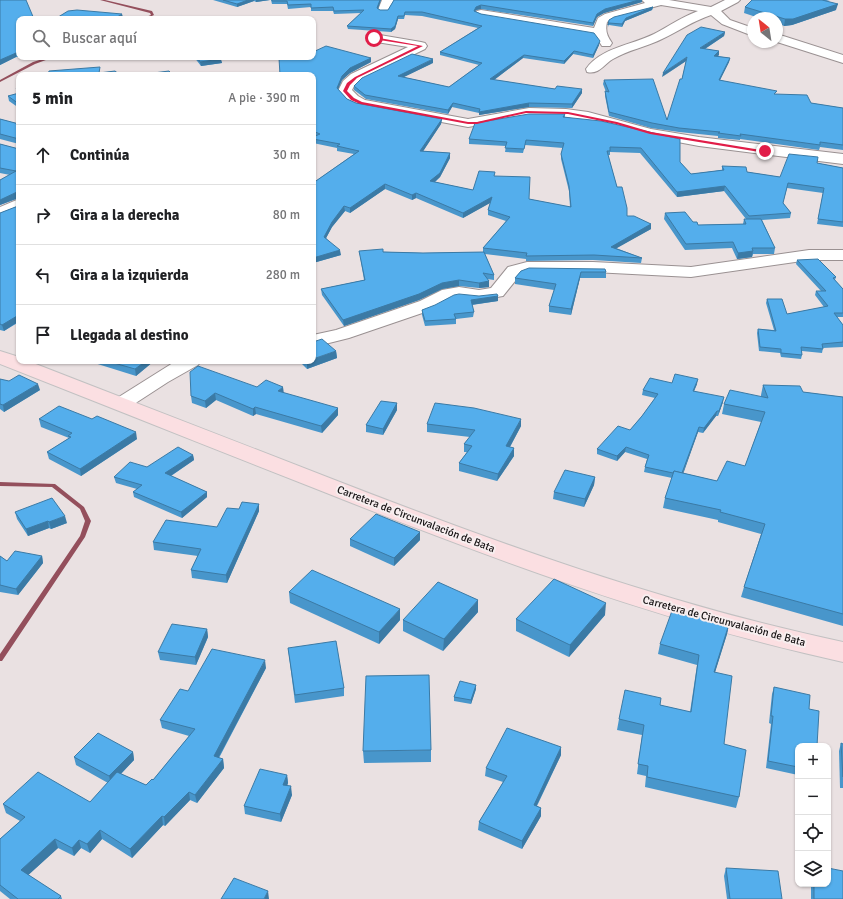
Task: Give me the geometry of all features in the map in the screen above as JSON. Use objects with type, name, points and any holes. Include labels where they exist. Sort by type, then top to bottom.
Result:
[{"type":"main road","name":"Carretera de Circunvalación de Bata","points":[[0,356],[16,362]]},
{"type":"main road","name":"Carretera de Circunvalación de Bata","points":[[20,364],[406,516],[521,559],[646,601],[792,641],[843,652]]},
{"type":"street","points":[[648,0],[713,10],[726,22],[747,30]]},
{"type":"street","points":[[592,69],[615,53],[656,37],[693,17],[734,0]]},
{"type":"street","points":[[615,53],[601,37],[599,32],[602,20],[609,16],[661,2]]},
{"type":"street","points":[[481,13],[599,32]]},
{"type":"street","points":[[374,38],[422,46],[356,77],[348,84],[345,91],[353,99],[361,103],[468,123],[477,123],[526,112],[568,113],[617,123],[650,133],[720,145],[843,159]]},
{"type":"street","points":[[783,40],[843,59]]},
{"type":"street","points":[[0,213],[16,205]]},
{"type":"street","points":[[316,340],[342,334],[414,310],[448,294],[459,292],[479,295],[497,292],[514,271],[527,267],[593,267],[691,272],[724,269],[770,260],[809,255],[843,255]]},
{"type":"street","points":[[121,404],[186,364]]},
{"type":"building","points":[[0,0],[26,0],[33,16],[16,16],[16,53],[0,60]]},
{"type":"building","points":[[223,0],[248,0],[237,4]]},
{"type":"building","points":[[272,0],[380,0],[377,8],[380,10],[388,10],[394,0],[639,0],[605,9],[597,14],[593,23],[481,5],[476,7],[474,11],[481,14],[594,33],[600,41],[593,55],[574,51],[564,61],[524,55],[490,79],[555,89],[557,86],[582,89],[572,104],[529,103],[479,112],[480,109],[453,103],[448,110],[365,95],[354,86],[362,78],[412,54],[433,59],[398,76],[449,87],[482,63],[440,52],[482,26],[422,12],[405,12],[404,16],[398,16],[395,26],[391,29],[347,26],[364,10],[334,11],[333,7],[311,8],[311,4],[288,5],[287,1]]},
{"type":"building","points":[[752,0],[822,0],[838,4],[793,19],[783,18],[783,12],[762,12],[745,7]]},
{"type":"building","points":[[653,7],[626,18],[622,24],[609,23],[608,25],[609,20],[614,17]]},
{"type":"building","points":[[77,10],[122,14],[119,16],[60,16],[68,11]]},
{"type":"building","points":[[701,27],[725,32],[700,48],[719,51],[714,56],[730,58],[719,80],[777,91],[774,94],[807,95],[811,103],[843,108],[843,145],[820,142],[820,145],[740,134],[741,136],[718,133],[720,132],[679,128],[609,112],[605,91],[609,92],[604,80],[653,79],[667,120],[680,79],[682,79],[687,57],[663,73],[687,35]]},
{"type":"building","points":[[326,46],[371,58],[350,68],[342,76],[337,88],[347,99],[356,103],[442,119],[420,151],[450,153],[440,173],[430,181],[473,190],[479,171],[495,172],[494,176],[530,177],[529,199],[571,207],[569,186],[561,154],[564,143],[526,140],[524,149],[505,148],[507,142],[469,139],[475,123],[529,114],[565,114],[563,117],[601,121],[680,139],[680,162],[691,174],[724,170],[722,166],[746,167],[747,172],[780,177],[789,154],[818,157],[817,163],[843,168],[843,222],[818,219],[824,188],[788,183],[783,203],[791,213],[749,216],[725,186],[677,192],[641,148],[610,147],[610,151],[607,151],[617,187],[622,187],[627,208],[627,216],[634,216],[651,224],[611,247],[642,258],[594,255],[526,256],[527,253],[483,248],[510,217],[488,210],[492,197],[463,213],[416,193],[412,195],[385,184],[350,208],[344,206],[332,222],[324,237],[340,250],[316,257],[316,181],[359,151],[337,146],[340,144],[316,140],[316,136],[320,134],[316,132],[316,72],[280,72],[279,60],[316,60],[316,51]]},
{"type":"building","points":[[199,60],[214,60],[200,62]]},
{"type":"building","points":[[100,67],[99,72],[49,71]]},
{"type":"building","points":[[16,94],[16,102],[8,96]]},
{"type":"building","points":[[0,119],[16,123],[16,138],[0,134]]},
{"type":"building","points":[[0,144],[16,148],[16,171],[0,168]]},
{"type":"building","points":[[16,171],[16,192],[0,200],[0,180]]},
{"type":"building","points":[[16,207],[16,317],[2,325],[0,324],[0,213]]},
{"type":"building","points":[[685,212],[693,222],[697,222],[698,225],[746,224],[744,219],[761,219],[775,248],[752,248],[753,251],[738,253],[733,242],[686,244],[665,213]]},
{"type":"building","points":[[383,249],[383,252],[484,252],[494,275],[483,273],[489,281],[479,283],[459,280],[442,283],[419,294],[343,320],[321,289],[365,280],[359,251]]},
{"type":"building","points":[[818,259],[836,277],[833,278],[843,289],[843,313],[834,313],[843,325],[843,342],[822,344],[823,349],[801,347],[802,355],[781,353],[781,349],[760,347],[758,329],[776,331],[767,299],[782,299],[787,314],[828,306],[816,291],[826,291],[797,260]]},
{"type":"building","points":[[529,268],[605,269],[606,272],[581,272],[571,309],[549,306],[556,284],[515,278],[521,271]]},
{"type":"building","points":[[459,294],[479,296],[497,294],[498,296],[471,300],[474,312],[454,314],[456,319],[425,321],[422,310]]},
{"type":"building","points":[[322,339],[336,351],[316,358],[316,341]]},
{"type":"building","points":[[118,364],[142,364],[135,369]]},
{"type":"building","points":[[198,366],[257,387],[266,380],[283,387],[278,391],[338,408],[321,426],[255,407],[253,409],[215,393],[205,401],[191,396],[190,372]]},
{"type":"building","points":[[675,374],[698,379],[693,391],[724,397],[719,411],[717,411],[704,428],[699,427],[682,473],[674,471],[673,473],[645,467],[649,455],[626,447],[617,456],[597,449],[618,426],[630,430],[642,416],[658,394],[643,390],[650,378],[672,383]]},
{"type":"building","points":[[19,375],[38,384],[3,405],[0,404],[0,379],[9,381]]},
{"type":"building","points":[[763,385],[800,386],[803,392],[843,397],[843,614],[744,587],[765,524],[720,512],[721,510],[665,498],[674,471],[717,481],[727,461],[745,466],[765,412],[724,404],[730,390],[768,398]]},
{"type":"building","points":[[381,401],[397,403],[383,429],[366,425]]},
{"type":"building","points":[[435,403],[474,408],[521,419],[506,446],[514,448],[498,474],[459,463],[472,446],[464,444],[475,430],[427,424]]},
{"type":"building","points":[[59,406],[92,419],[97,416],[136,432],[80,469],[47,452],[71,437],[68,436],[72,433],[39,419]]},
{"type":"building","points":[[178,447],[193,455],[165,473],[207,492],[181,512],[133,492],[142,485],[114,477],[130,462],[147,467]]},
{"type":"building","points":[[565,470],[595,477],[585,499],[554,492]]},
{"type":"building","points":[[52,498],[65,516],[26,529],[15,512]]},
{"type":"building","points":[[242,502],[259,504],[226,575],[191,570],[201,549],[153,542],[166,520],[217,527],[227,508],[239,509]]},
{"type":"building","points":[[376,514],[420,532],[394,558],[350,539]]},
{"type":"building","points":[[15,551],[42,556],[16,589],[0,585],[0,556],[7,561]]},
{"type":"building","points":[[312,570],[400,609],[379,632],[289,592]]},
{"type":"building","points":[[554,579],[606,603],[570,645],[516,619]]},
{"type":"building","points":[[438,582],[478,600],[444,639],[403,620]]},
{"type":"building","points":[[673,608],[729,624],[714,672],[732,676],[724,744],[746,750],[739,797],[647,777],[648,766],[638,764],[644,725],[619,719],[625,690],[661,698],[660,705],[691,712],[699,655],[660,644]]},
{"type":"building","points":[[172,624],[207,629],[195,657],[158,652]]},
{"type":"building","points":[[336,641],[344,688],[295,695],[288,648]]},
{"type":"building","points":[[212,649],[265,660],[214,756],[223,759],[195,795],[189,792],[164,817],[162,816],[130,849],[100,830],[87,844],[79,840],[72,848],[55,839],[21,870],[61,896],[58,899],[18,899],[0,885],[0,839],[25,817],[3,804],[38,772],[90,802],[117,772],[146,785],[152,779],[153,780],[195,729],[160,720],[180,689],[188,691]]},
{"type":"building","points":[[429,675],[431,750],[363,751],[366,676]]},
{"type":"building","points":[[460,681],[476,685],[471,700],[454,697]]},
{"type":"building","points":[[774,687],[810,695],[809,709],[819,711],[817,743],[795,743],[795,766],[768,761],[773,716],[771,716]]},
{"type":"building","points":[[507,728],[561,747],[534,805],[541,808],[522,841],[479,822],[507,776],[486,768]]},
{"type":"building","points":[[98,733],[133,752],[109,776],[74,757]]},
{"type":"building","points":[[841,743],[843,744],[843,777]]},
{"type":"building","points":[[260,769],[287,775],[283,785],[291,786],[280,814],[244,806]]},
{"type":"building","points":[[726,868],[778,871],[782,899],[730,899]]},
{"type":"building","points":[[831,869],[843,871],[843,899],[814,899],[814,887],[831,887]]},
{"type":"building","points":[[234,878],[268,891],[264,899],[221,899]]},
{"type":"waterway","points":[[101,0],[151,12],[153,15],[150,16]]},
{"type":"waterway","points":[[17,72],[43,60]]},
{"type":"waterway","points":[[0,81],[16,73]]},
{"type":"waterway","points":[[0,484],[53,485],[82,508],[88,521],[83,536],[0,659]]},
{"type":"route","points":[[374,38],[422,46],[356,77],[348,84],[345,91],[353,99],[361,103],[468,123],[477,123],[526,112],[568,113],[617,123],[650,133],[765,151]]}]
